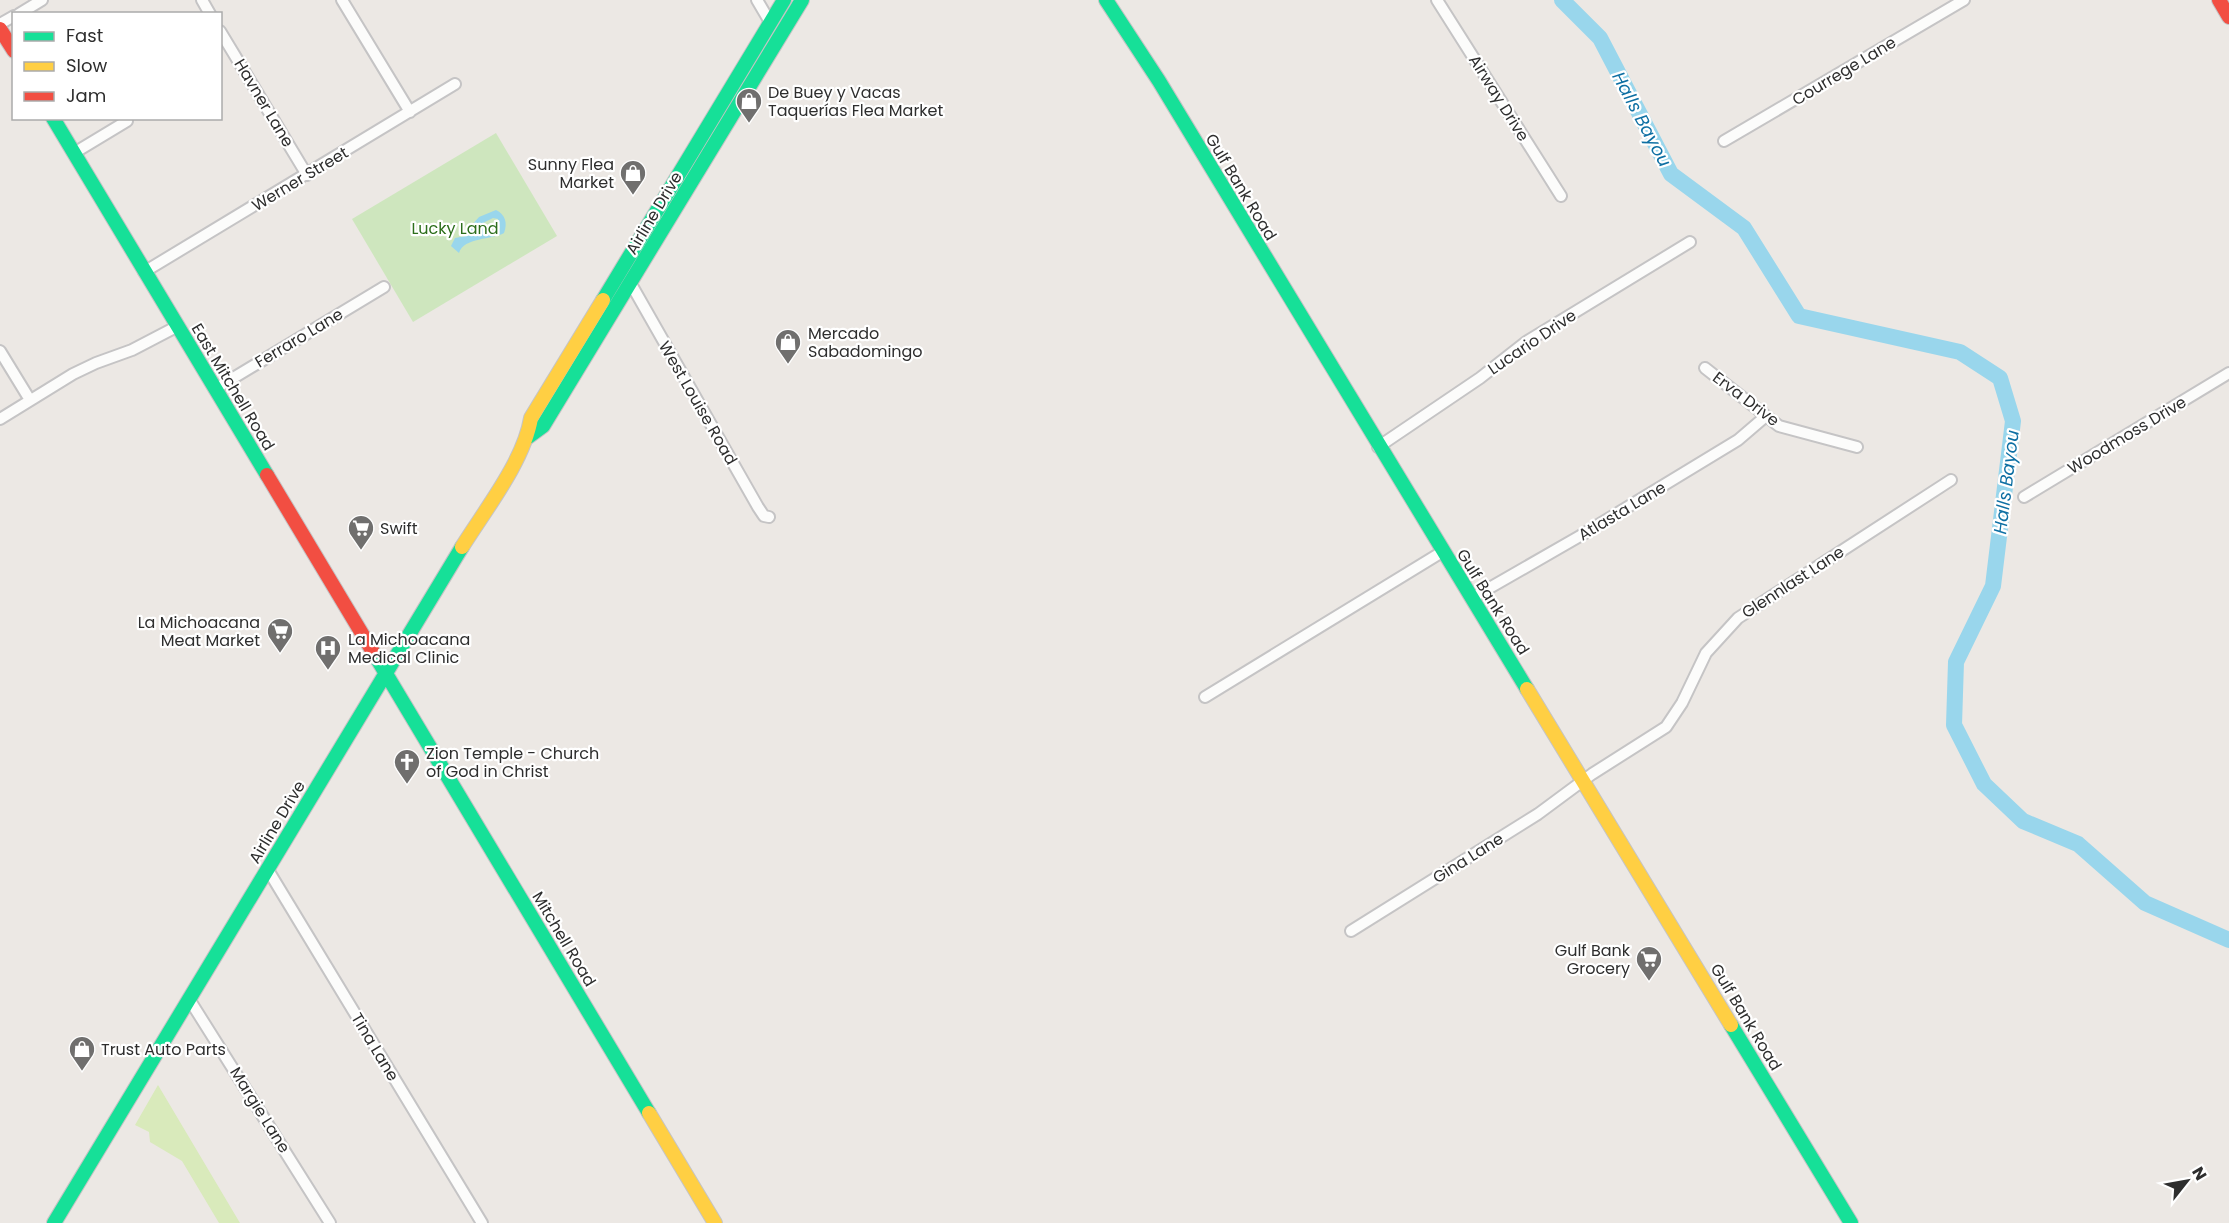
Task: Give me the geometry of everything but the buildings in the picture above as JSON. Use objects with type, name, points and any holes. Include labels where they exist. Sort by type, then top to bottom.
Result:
[{"type":"main road","name":"Airline Drive","points":[[528,437],[531,418],[784,0]]},
{"type":"main road","name":"Airline Drive","points":[[54,1223],[268,870],[384,672],[528,437],[543,426],[802,0]]},
{"type":"main road","name":"Gulf Bank Road","points":[[1106,0],[1159,81],[1378,447],[1851,1223]]},
{"type":"main road","points":[[2219,0],[2229,17]]},
{"type":"main road","points":[[0,26],[12,47]]},
{"type":"main road","name":"East Mitchell Road","points":[[54,120],[384,672]]},
{"type":"main road","points":[[609,288],[631,284]]},
{"type":"main road","name":"Mitchell Road","points":[[384,672],[715,1223]]},
{"type":"street","points":[[21,12],[42,0]]},
{"type":"street","points":[[342,0],[410,112]]},
{"type":"street","points":[[757,0],[770,22]]},
{"type":"street","name":"Airway Drive","points":[[1437,0],[1561,196]]},
{"type":"street","name":"Courrege Lane","points":[[1724,141],[1964,0]]},
{"type":"street","name":"Havner Lane","points":[[222,34],[307,175]]},
{"type":"street","name":"Werner Street","points":[[144,272],[455,84]]},
{"type":"street","points":[[74,153],[127,121]]},
{"type":"street","name":"Lucario Drive","points":[[1378,447],[1480,378],[1527,342],[1690,242]]},
{"type":"street","name":"West Louise Road","points":[[631,284],[752,497],[764,516],[769,517]]},
{"type":"street","name":"Ferraro Lane","points":[[215,389],[384,287]]},
{"type":"street","points":[[0,419],[96,363],[132,350],[178,326]]},
{"type":"street","points":[[0,351],[30,400]]},
{"type":"street","name":"Erva Drive","points":[[1705,368],[1779,426],[1857,447]]},
{"type":"street","name":"Woodmoss Drive","points":[[2024,497],[2229,373]]},
{"type":"street","name":"Atlasta Lane","points":[[1472,598],[1580,536],[1738,440],[1766,416]]},
{"type":"street","name":"Glennlast Lane","points":[[1584,782],[1666,727],[1682,703],[1706,653],[1738,618],[1951,480]]},
{"type":"street","points":[[1205,697],[1442,552]]},
{"type":"street","name":"Gina Lane","points":[[1351,931],[1538,814],[1584,782]]},
{"type":"street","name":"Tina Lane","points":[[268,870],[482,1223]]},
{"type":"street","name":"Margie Lane","points":[[189,999],[330,1223]]},
{"type":"green space","name":"Lucky Land","points":[[496,133],[557,236],[413,322],[352,219]]},
{"type":"green space","points":[[158,1085],[240,1223],[219,1223],[182,1161],[150,1142],[149,1132],[135,1125]]},
{"type":"water","points":[[496,210],[504,216],[506,222],[504,233],[472,241],[466,244],[459,253],[451,246],[455,238],[471,235],[471,226],[479,217]],"holes":[[[493,218],[498,219],[500,228],[493,233],[485,231],[481,224]]]},
{"type":"waterway","name":"Halls Bayou","points":[[1562,0],[1600,38],[1671,174],[1744,228],[1799,316],[1960,352],[2000,378],[2013,421],[1993,586],[1956,662],[1954,725],[1984,784],[2023,821],[2078,844],[2145,903],[2229,940]]},
{"type":"traffic: fast","points":[[603,300],[784,0]]},
{"type":"traffic: fast","points":[[528,437],[543,426],[802,0]]},
{"type":"traffic: fast","points":[[1106,0],[1159,81],[1527,689]]},
{"type":"traffic: fast","points":[[54,120],[267,475]]},
{"type":"traffic: fast","points":[[54,1223],[462,547]]},
{"type":"traffic: fast","points":[[373,652],[649,1113]]},
{"type":"traffic: fast","points":[[1731,1025],[1851,1223]]},
{"type":"traffic: slow","points":[[462,547],[512,468],[527,434],[531,418],[603,300]]},
{"type":"traffic: slow","points":[[1527,689],[1731,1025]]},
{"type":"traffic: slow","points":[[649,1113],[715,1223]]},
{"type":"traffic: jam","points":[[2219,0],[2229,17]]},
{"type":"traffic: jam","points":[[0,29],[12,48]]},
{"type":"traffic: jam","points":[[267,475],[373,652]]},
{"type":"place","name":"De Buey y Vacas Taquerías Flea Market","points":[[749,124]]},
{"type":"place","name":"Sunny Flea Market","points":[[633,196]]},
{"type":"place","name":"Mercado Sabadomingo","points":[[788,365]]},
{"type":"place","name":"Swift","points":[[361,551]]},
{"type":"place","name":"La Michoacana Meat Market","points":[[280,654]]},
{"type":"place","name":"La Michoacana Medical Clinic","points":[[328,671]]},
{"type":"place","name":"Zion Temple - Church of God in Christ","points":[[407,785]]},
{"type":"place","name":"Gulf Bank Grocery","points":[[1649,982]]},
{"type":"place","name":"Trust Auto Parts","points":[[82,1072]]}]
